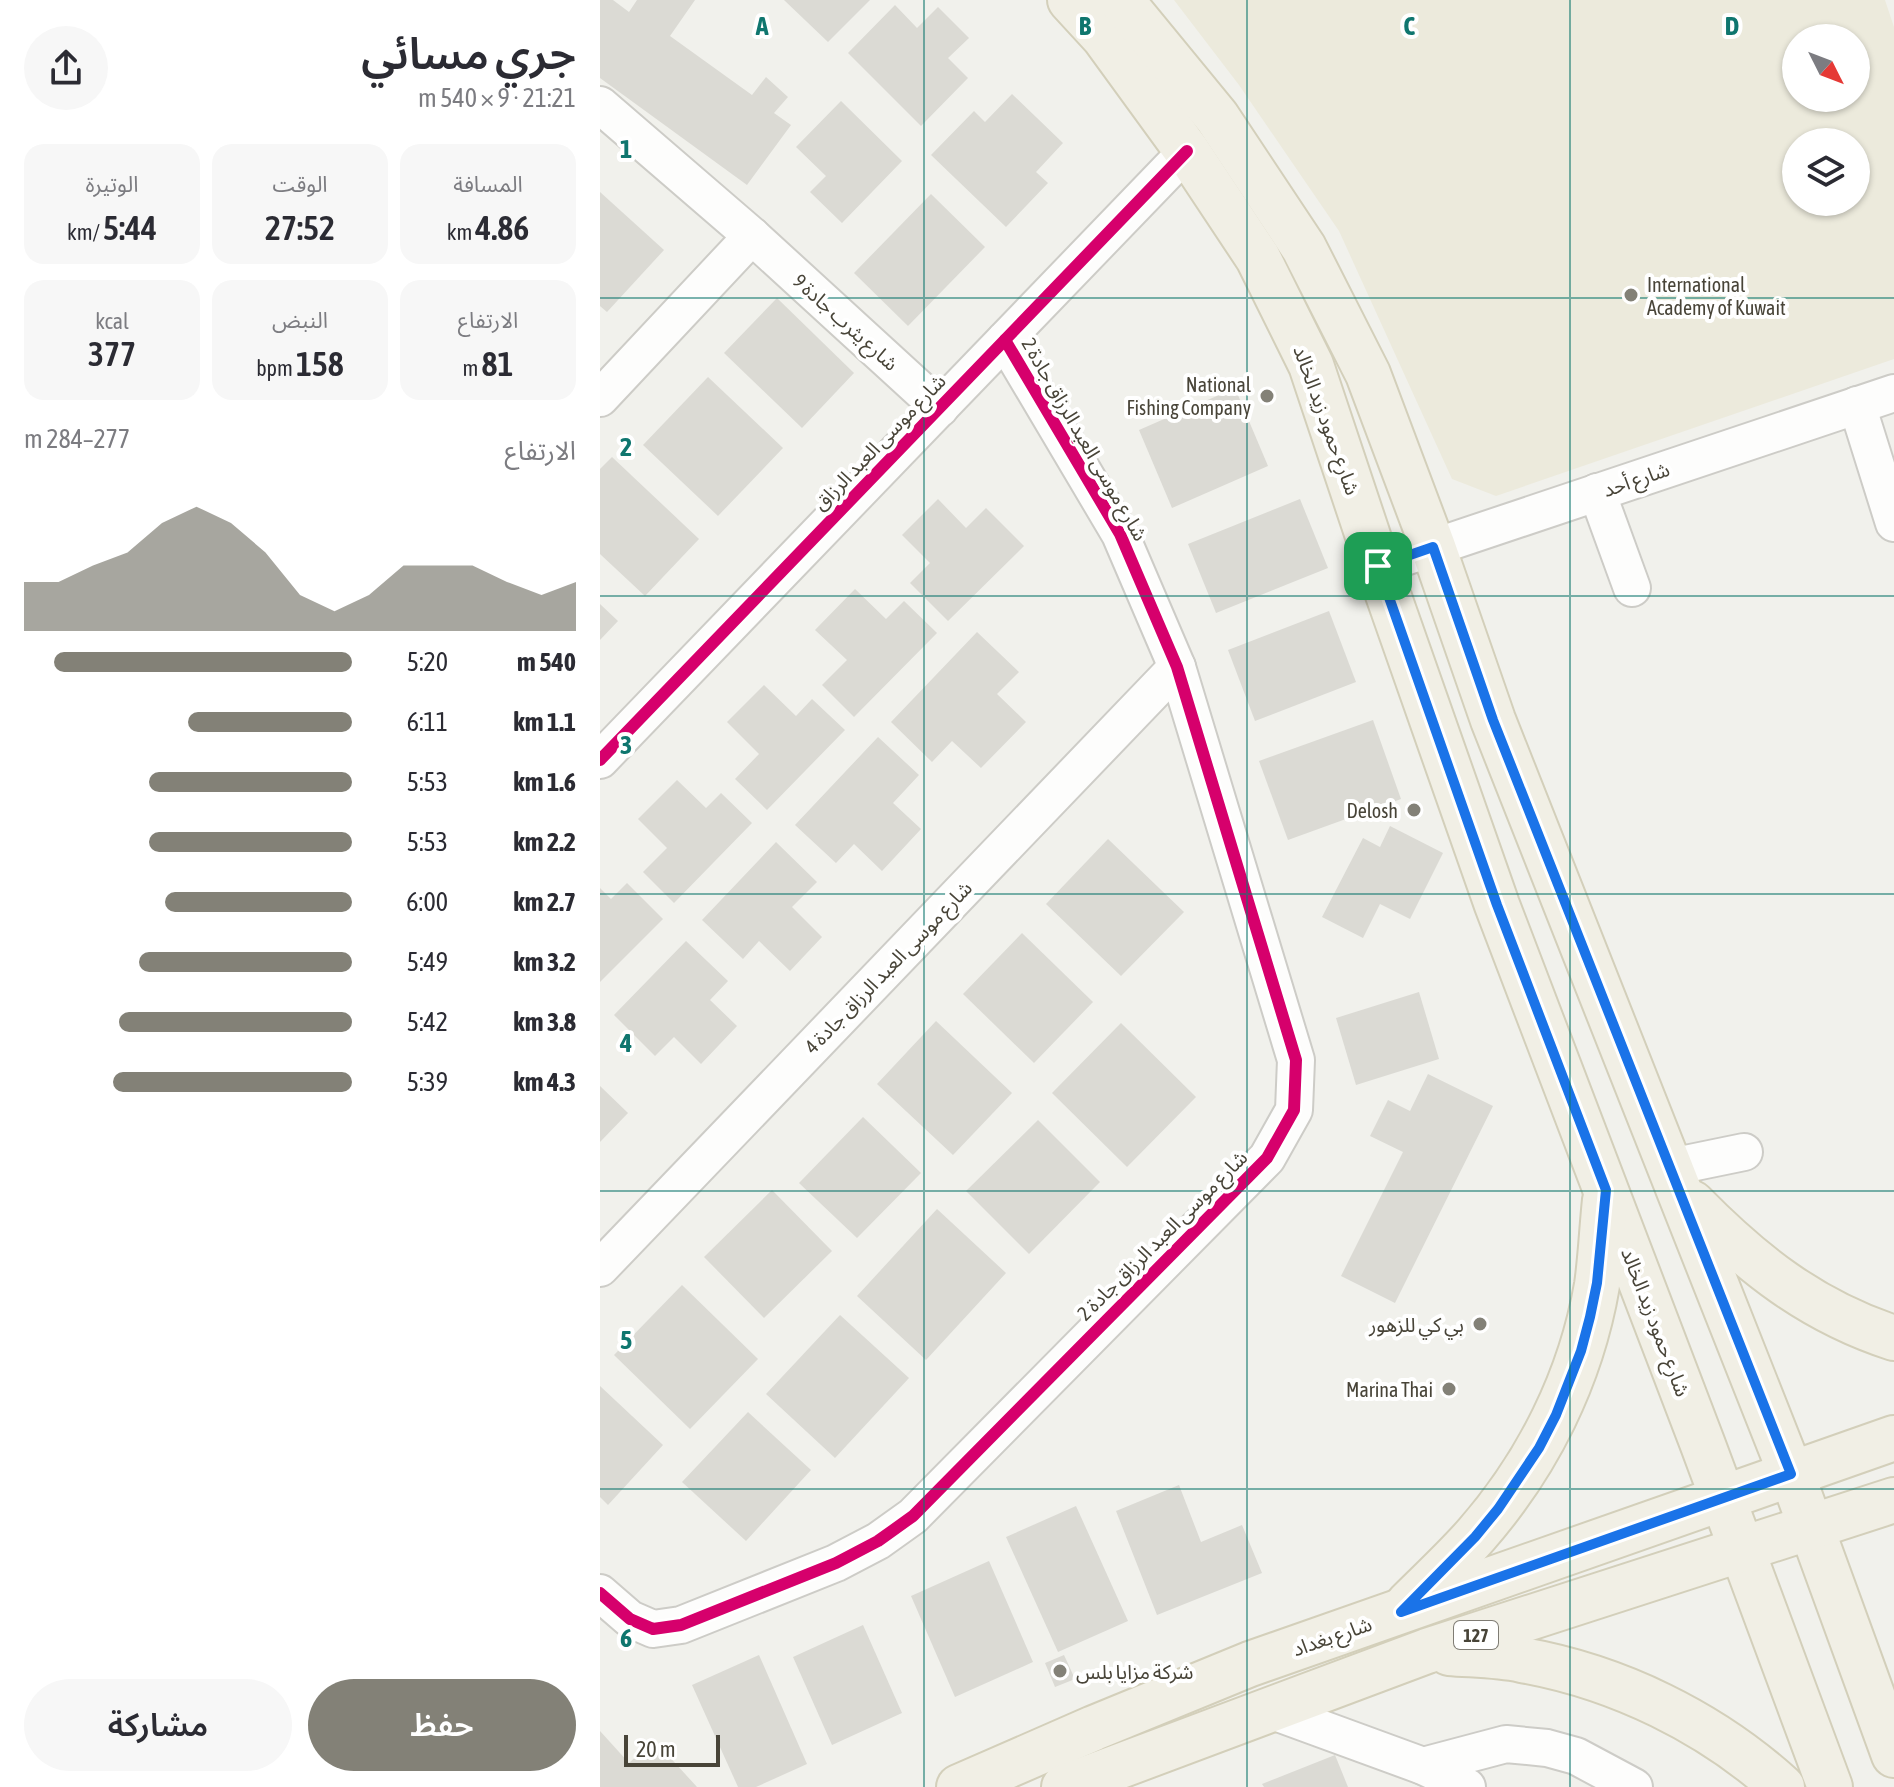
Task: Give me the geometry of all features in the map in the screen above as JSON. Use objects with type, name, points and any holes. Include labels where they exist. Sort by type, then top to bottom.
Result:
[{"type":"main road","name":"شارع حمود زيد الخالد","points":[[1070,0],[1104,37],[1187,151],[1258,258],[1311,365],[1497,905],[1830,1787]]},
{"type":"main road","points":[[1121,0],[1217,117],[1304,248],[1368,374],[1493,720],[1812,1527],[1894,1755]]},
{"type":"main road","points":[[1676,1178],[1726,1237],[1752,1260],[1810,1300],[1841,1317],[1894,1338]]},
{"type":"main road","points":[[1401,1612],[1475,1537],[1498,1509],[1539,1448],[1556,1415],[1581,1351],[1590,1317],[1597,1283],[1606,1190]]},
{"type":"main road","name":"شارع بغداد","points":[[959,1787],[1250,1664],[1894,1438]]},
{"type":"main road","name":"127","points":[[1064,1787],[1427,1651],[1894,1500]]},
{"type":"main road","points":[[1427,1651],[1519,1659],[1587,1676],[1620,1688],[1713,1735],[1782,1787]]},
{"type":"street","name":"شارع يثرب جادة 9","points":[[600,105],[752,236],[940,408]]},
{"type":"street","name":"شارع موسى العبد الرزاق","points":[[600,760],[1187,151]]},
{"type":"street","points":[[600,398],[752,236]]},
{"type":"street","name":"شارع موسى العبد الرزاق جادة 2","points":[[600,1593],[630,1619],[653,1629],[681,1625],[836,1563],[878,1541],[913,1516],[1267,1158],[1294,1110],[1296,1060],[1177,667],[1120,534],[1005,340]]},
{"type":"street","name":"شارع أحد","points":[[1378,566],[1894,393]]},
{"type":"street","points":[[1857,405],[1894,523]]},
{"type":"street","points":[[1597,492],[1632,588]]},
{"type":"street","name":"شارع موسى العبد الرزاق جادة 4","points":[[600,1268],[1177,667]]},
{"type":"street","points":[[1676,1178],[1744,1152]]},
{"type":"street","points":[[1270,1710],[1423,1766],[1467,1787]]},
{"type":"street","points":[[1423,1766],[1506,1744],[1547,1748],[1576,1756],[1634,1787]]},
{"type":"shaded area","name":"International Academy of Kuwait","points":[[1174,0],[1885,0],[1894,27],[1894,359],[1496,496],[1452,479],[1339,231],[1239,85]]},
{"type":"building","points":[[600,0],[613,0],[629,12],[637,0],[695,0],[670,36],[752,95],[766,77],[788,97],[774,113],[791,125],[747,185],[600,78]]},
{"type":"building","points":[[784,0],[870,0],[828,42]]},
{"type":"building","points":[[895,5],[917,28],[938,7],[969,38],[948,58],[968,78],[921,126],[848,53]]},
{"type":"building","points":[[1012,94],[1063,143],[1036,172],[1048,183],[1006,227],[931,155],[974,111],[985,122]]},
{"type":"building","points":[[841,101],[902,161],[842,223],[810,192],[826,176],[796,147]]},
{"type":"building","points":[[600,192],[664,250],[607,312],[600,306]]},
{"type":"building","points":[[931,194],[985,247],[908,326],[854,273]]},
{"type":"building","points":[[777,298],[854,373],[802,428],[724,353]]},
{"type":"building","points":[[708,377],[783,448],[718,516],[643,445]]},
{"type":"building","points":[[1235,388],[1268,466],[1172,508],[1139,430]]},
{"type":"building","points":[[612,457],[699,539],[645,596],[600,554],[600,469]]},
{"type":"building","points":[[938,499],[966,528],[986,508],[1024,546],[948,621],[910,583],[930,563],[902,535]]},
{"type":"building","points":[[1300,499],[1328,568],[1216,613],[1188,544]]},
{"type":"building","points":[[855,589],[886,619],[904,601],[937,633],[854,717],[822,685],[847,660],[815,630]]},
{"type":"building","points":[[600,604],[618,621],[600,640]]},
{"type":"building","points":[[1329,611],[1356,682],[1255,721],[1228,650]]},
{"type":"building","points":[[977,632],[1019,672],[997,694],[1026,722],[981,768],[952,741],[932,762],[891,722]]},
{"type":"building","points":[[764,685],[796,716],[812,699],[845,730],[767,810],[735,779],[759,754],[727,722]]},
{"type":"building","points":[[1373,720],[1401,799],[1288,840],[1259,761]]},
{"type":"building","points":[[878,737],[919,775],[893,803],[921,829],[882,871],[854,844],[836,863],[795,825]]},
{"type":"building","points":[[677,780],[706,808],[721,793],[752,823],[674,903],[643,872],[667,848],[638,819]]},
{"type":"building","points":[[1390,826],[1443,853],[1410,919],[1380,904],[1363,938],[1322,917],[1363,838],[1380,847]]},
{"type":"building","points":[[1108,839],[1184,912],[1121,976],[1046,904]]},
{"type":"building","points":[[776,842],[817,882],[792,907],[822,937],[790,971],[759,941],[743,959],[702,920]]},
{"type":"building","points":[[627,883],[663,919],[600,982],[600,888],[611,899]]},
{"type":"building","points":[[1022,933],[1093,1002],[1034,1063],[963,994]]},
{"type":"building","points":[[686,941],[728,981],[710,1000],[737,1026],[701,1064],[674,1037],[655,1056],[614,1015]]},
{"type":"building","points":[[1419,992],[1439,1059],[1356,1085],[1336,1018]]},
{"type":"building","points":[[936,1021],[1012,1093],[953,1155],[877,1084]]},
{"type":"building","points":[[1121,1023],[1196,1097],[1127,1167],[1052,1093]]},
{"type":"building","points":[[1428,1074],[1493,1106],[1395,1303],[1341,1276],[1403,1152],[1370,1136],[1388,1100],[1410,1111]]},
{"type":"building","points":[[600,1086],[628,1113],[600,1142]]},
{"type":"building","points":[[863,1117],[921,1173],[857,1238],[799,1183]]},
{"type":"building","points":[[1038,1120],[1100,1182],[1029,1254],[966,1191]]},
{"type":"building","points":[[772,1190],[832,1251],[764,1318],[704,1257]]},
{"type":"building","points":[[937,1209],[1006,1273],[926,1360],[857,1296]]},
{"type":"building","points":[[682,1285],[758,1359],[690,1429],[614,1355]]},
{"type":"building","points":[[840,1315],[909,1378],[835,1458],[766,1394]]},
{"type":"building","points":[[600,1386],[663,1445],[608,1505],[600,1497]]},
{"type":"building","points":[[748,1412],[811,1470],[746,1541],[682,1482]]},
{"type":"building","points":[[1179,1485],[1201,1542],[1242,1525],[1262,1573],[1157,1615],[1116,1511]]},
{"type":"building","points":[[1076,1506],[1128,1621],[1058,1652],[1006,1537]]},
{"type":"building","points":[[989,1561],[1033,1662],[955,1697],[911,1596]]},
{"type":"building","points":[[863,1625],[902,1713],[832,1745],[793,1657]]},
{"type":"building","points":[[759,1655],[807,1764],[756,1787],[738,1787],[692,1685]]},
{"type":"building","points":[[1064,1655],[1075,1679],[1055,1687],[1045,1663]]},
{"type":"building","points":[[600,1731],[629,1763],[654,1740],[697,1787],[600,1787]]},
{"type":"building","points":[[1335,1755],[1348,1787],[1264,1787],[1262,1784]]},
{"type":"cycle path","points":[[600,760],[1187,151]]},
{"type":"cycle path","points":[[600,1593],[630,1619],[653,1629],[681,1625],[836,1563],[878,1541],[913,1516],[1267,1158],[1294,1110],[1296,1060],[1177,667],[1120,534],[1005,340]]},
{"type":"place","name":"International Academy of Kuwait","points":[[1631,295]]},
{"type":"place","name":"National Fishing Company","points":[[1267,396]]},
{"type":"place","name":"Delosh","points":[[1414,810]]},
{"type":"place","name":"بي كي للزهور","points":[[1480,1324]]},
{"type":"place","name":"Marina Thai","points":[[1449,1389]]},
{"type":"place","name":"شركة مزايا بلس","points":[[1060,1671]]},
{"type":"route","points":[[1433,547],[1493,720],[1791,1474],[1401,1612],[1475,1537],[1498,1509],[1539,1448],[1556,1415],[1581,1351],[1590,1317],[1597,1283],[1606,1190],[1497,905],[1378,566],[1433,547]]}]
